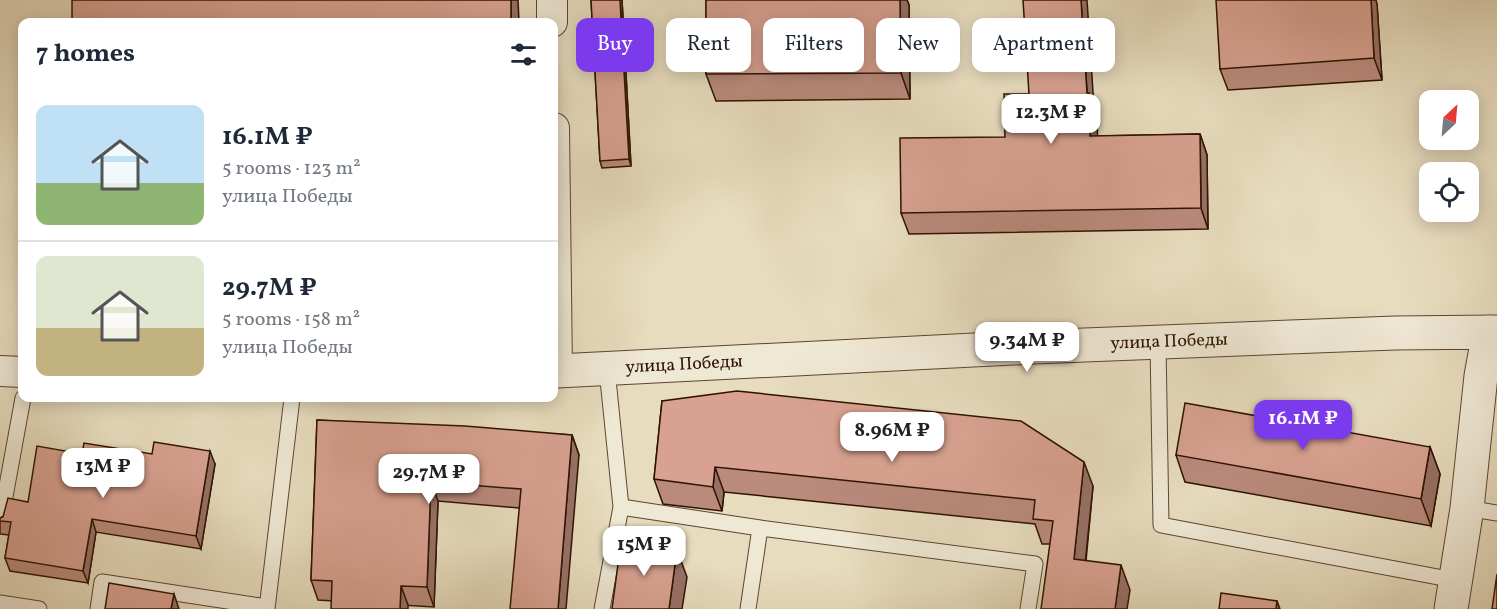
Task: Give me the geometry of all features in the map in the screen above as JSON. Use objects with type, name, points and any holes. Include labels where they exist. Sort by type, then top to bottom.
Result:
[{"type":"street","points":[[552,0],[552,18]]},
{"type":"street","points":[[1453,595],[1482,510],[1481,376],[1493,332]]},
{"type":"street","name":"улица Победы","points":[[558,371],[858,354],[1395,333],[1493,332]]},
{"type":"street","points":[[0,372],[18,372]]},
{"type":"lane","points":[[1158,343],[1161,525],[1453,595]]},
{"type":"lane","points":[[602,609],[621,507],[607,369]]},
{"type":"lane","points":[[0,524],[22,402]]},
{"type":"lane","points":[[98,609],[102,582],[267,608],[292,402]]},
{"type":"lane","points":[[621,507],[760,528],[1035,564],[1028,609]]},
{"type":"lane","points":[[748,609],[760,528]]},
{"type":"lane","points":[[0,603],[39,609]]},
{"type":"building","points":[[72,0],[511,0],[511,18],[72,18]]},
{"type":"building","points":[[591,0],[620,0],[621,18],[592,18]]},
{"type":"building","points":[[706,0],[900,0],[900,18],[876,18],[876,72],[901,73],[706,74],[706,72],[751,72],[751,18],[706,18]]},
{"type":"building","points":[[1023,0],[1081,0],[1082,18],[1024,18]]},
{"type":"building","points":[[1216,0],[1371,0],[1374,58],[1220,69]]},
{"type":"building","points":[[595,72],[624,72],[629,159],[600,161]]},
{"type":"building","points":[[1028,72],[1086,72],[1087,93],[1089,93],[1090,136],[1200,134],[1201,208],[901,213],[900,138],[1005,137],[1004,94],[1029,94]]},
{"type":"building","points":[[737,391],[1021,421],[1084,462],[1074,559],[1121,565],[1115,609],[1041,609],[1053,521],[1033,519],[1035,500],[715,467],[713,487],[654,479],[662,401]]},
{"type":"building","points":[[1185,403],[1430,447],[1421,499],[1176,455]]},
{"type":"building","points":[[317,420],[465,426],[572,435],[558,609],[510,609],[521,489],[431,482],[427,587],[401,586],[400,609],[331,609],[332,581],[311,580]]},
{"type":"building","points":[[154,442],[210,451],[196,536],[92,519],[83,571],[5,558],[11,522],[0,521],[0,518],[3,517],[8,498],[28,502],[37,446],[82,454],[84,443],[152,454]]},
{"type":"building","points":[[621,542],[677,550],[669,609],[612,609]]},
{"type":"building","points":[[1497,574],[1497,609],[1492,609]]},
{"type":"building","points":[[109,583],[174,594],[171,609],[105,609]]},
{"type":"building","points":[[1221,593],[1277,601],[1276,609],[1219,609]]}]
